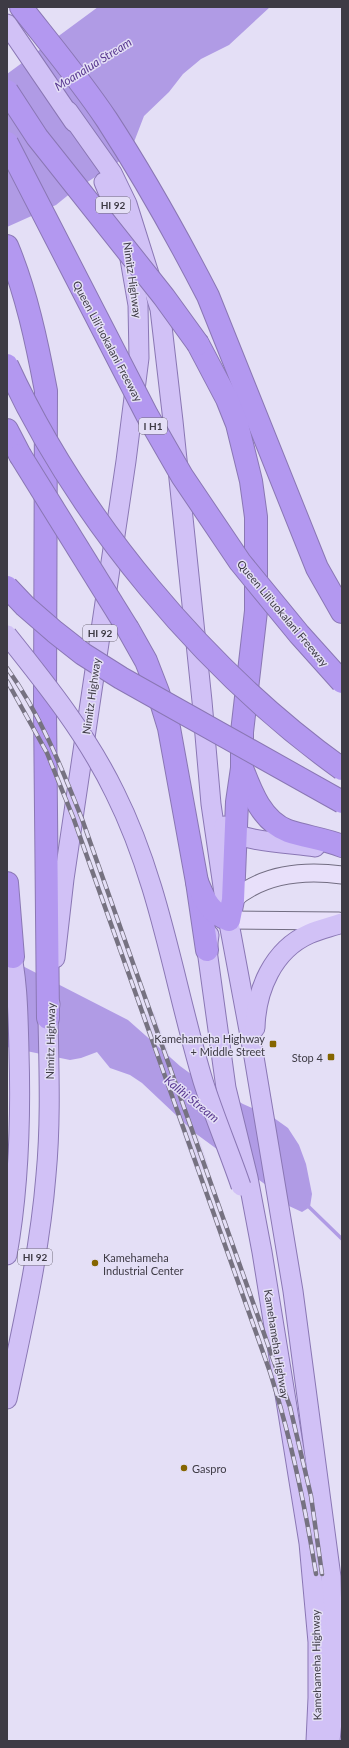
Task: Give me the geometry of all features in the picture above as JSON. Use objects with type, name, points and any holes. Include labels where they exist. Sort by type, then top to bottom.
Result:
[{"type":"highway","points":[[21,7],[106,119],[159,206],[189,260],[208,296],[286,495],[317,568],[342,612]]},
{"type":"highway","points":[[7,91],[36,137],[164,297],[198,344],[224,394],[237,424],[251,481],[256,518],[256,611],[242,732],[242,768],[237,802],[227,911],[205,900],[197,882]]},
{"type":"highway","name":"Queen Liliʻuokalani Freeway","points":[[7,143],[147,415],[182,476],[254,581],[298,634],[342,682]]},
{"type":"highway","points":[[7,246],[14,262],[39,352],[46,391],[45,708],[52,958],[48,1018]]},
{"type":"highway","points":[[7,365],[40,429],[61,463],[92,511],[151,590],[232,677],[271,712],[342,769]]},
{"type":"highway","points":[[7,430],[24,461],[128,629],[146,661],[158,692],[169,728],[181,791],[207,950]]},
{"type":"highway","points":[[7,587],[25,606],[55,632],[95,662],[342,802]]},
{"type":"highway","points":[[242,768],[250,791],[260,807],[277,825],[288,830],[342,846]]},
{"type":"highway","points":[[7,883],[13,957]]},
{"type":"main road","name":"Nimitz Highway","points":[[7,24],[68,111],[103,179],[126,236],[138,305],[139,358],[137,374],[52,958]]},
{"type":"main road","points":[[68,111],[112,173],[127,204],[160,309],[174,421],[200,677],[211,804],[227,911],[254,1057]]},
{"type":"main road","points":[[7,635],[79,729],[115,792],[132,830],[155,896],[203,1081],[245,1182]]},
{"type":"main road","points":[[211,804],[218,819],[228,830],[235,834],[342,852]]},
{"type":"main road","points":[[245,1182],[226,1088],[207,950],[213,923],[252,885],[289,875],[308,873],[342,875]]},
{"type":"main road","points":[[227,911],[342,922]]},
{"type":"main road","points":[[254,1057],[255,1015],[264,981],[273,965],[295,942],[310,933],[342,922]]},
{"type":"main road","name":"HI 92","points":[[7,934],[13,957],[19,1030],[20,1108],[18,1173],[7,1255]]},
{"type":"main road","name":"Nimitz Highway","points":[[7,1399],[38,1242],[46,1176],[50,1112],[48,1018]]},
{"type":"main road","name":"Kamehameha Highway","points":[[254,1057],[297,1312],[331,1577],[334,1702],[330,1741]]},
{"type":"main road","name":"Kamehameha Highway","points":[[245,1182],[262,1252],[314,1583],[318,1642],[316,1741]]},
{"type":"shaded area","points":[[154,1012],[209,1167],[196,1172],[141,1017]]},
{"type":"water","name":"Moanalua Stream","points":[[98,7],[270,7],[229,45],[201,59],[183,74],[169,92],[144,116],[129,155],[72,192],[56,205],[7,227],[7,74]]},
{"type":"water","points":[[7,958],[128,1020],[180,1066],[195,1077],[243,1104],[274,1118],[288,1128],[299,1145],[306,1164],[312,1194],[310,1207],[302,1212],[289,1206],[266,1185],[195,1133],[142,1083],[130,1075],[110,1068],[97,1052],[81,1058],[70,1060],[7,1047]]},
{"type":"waterway","name":"Kalihi Stream","points":[[307,1205],[342,1239]]},
{"type":"railway","points":[[7,668],[40,722],[58,760],[82,819],[290,1407],[311,1496],[322,1574]]},
{"type":"railway","points":[[7,681],[47,753],[73,817],[270,1372],[278,1397],[297,1472],[316,1574]]},
{"type":"place","name":"Kamehameha Highway + Middle Street","points":[[273,1044]]},
{"type":"place","name":"Stop 4","points":[[331,1057]]},
{"type":"place","name":"Kamehameha Industrial Center","points":[[95,1263]]},
{"type":"place","name":"Gaspro","points":[[184,1468]]}]
